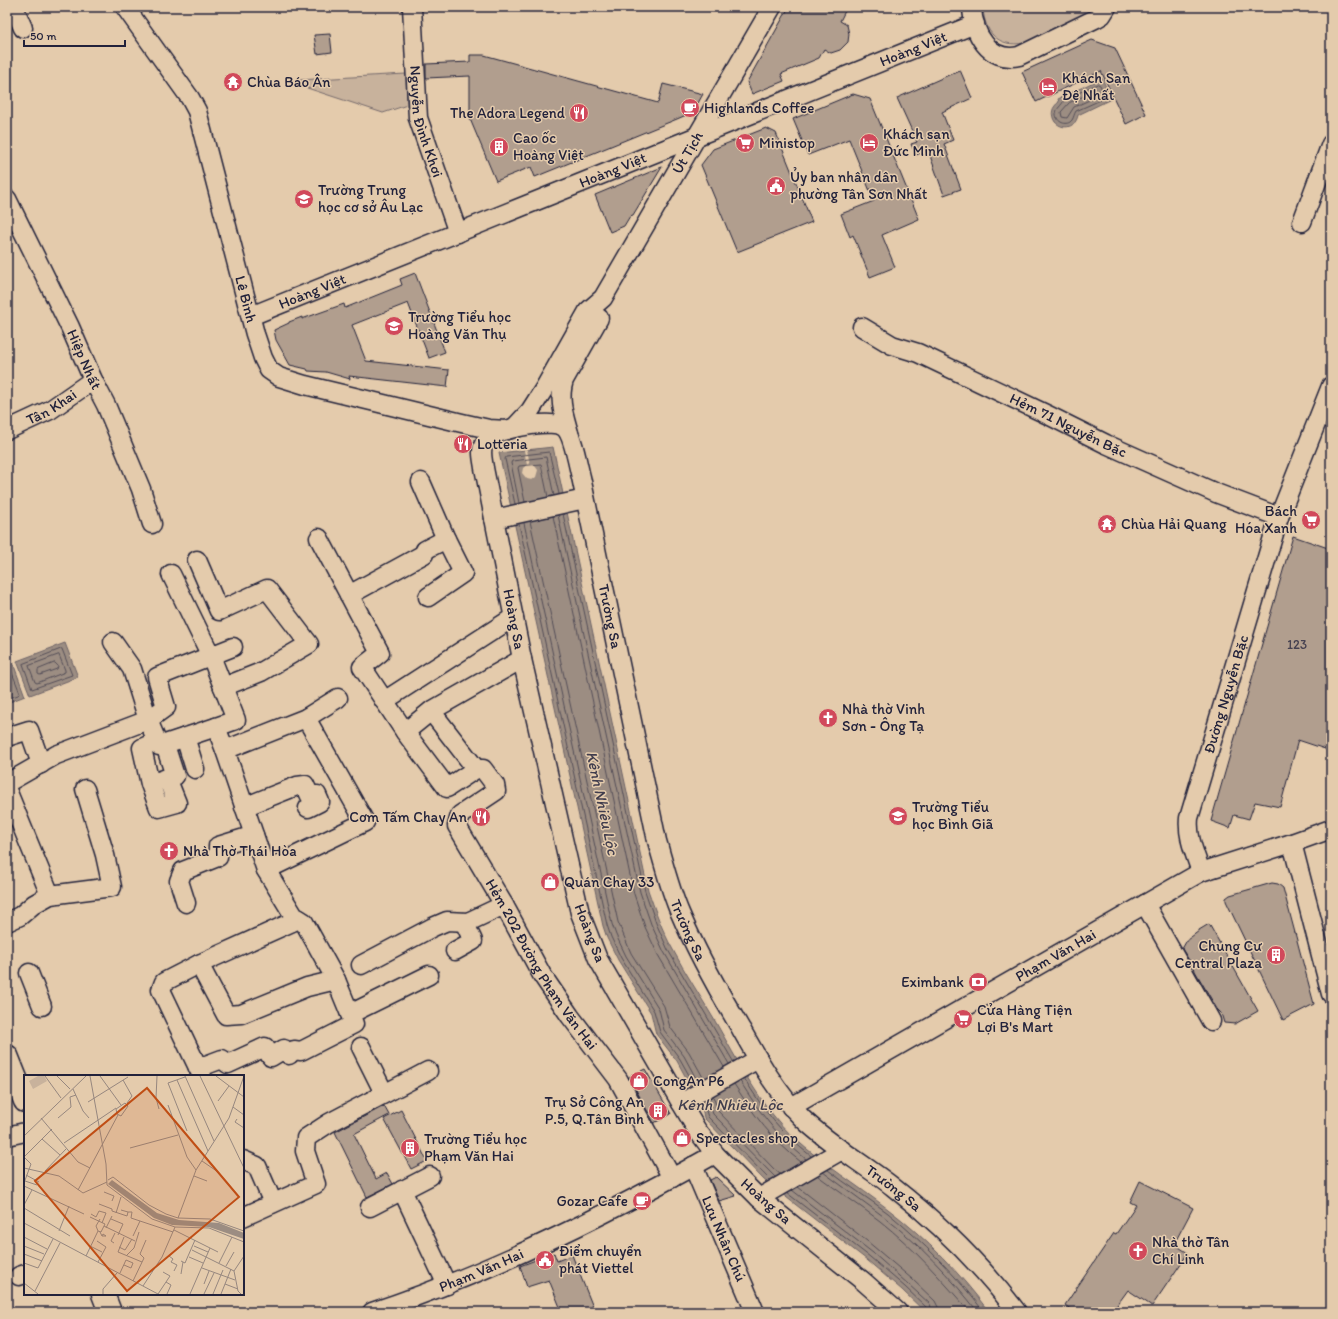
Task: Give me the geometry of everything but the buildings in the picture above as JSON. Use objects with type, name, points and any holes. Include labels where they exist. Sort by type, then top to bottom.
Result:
[{"type":"main road","points":[[7,1056],[24,1098]]},
{"type":"main road","points":[[103,1295],[110,1312]]},
{"type":"street","points":[[14,7],[23,28]]},
{"type":"street","name":"Lê Bình","points":[[126,7],[190,98],[197,111],[251,316],[263,358],[270,370],[279,377],[305,385],[462,423],[493,429],[510,429]]},
{"type":"street","name":"Nguyễn Đình Khơi","points":[[412,7],[418,118],[458,233]]},
{"type":"street","name":"Út Tịch","points":[[564,380],[598,318],[603,298],[772,7]]},
{"type":"street","name":"Hoàng Việt","points":[[251,316],[697,136],[974,15],[986,47],[994,53],[1010,58],[1018,56],[1097,18],[1102,15],[1107,7]]},
{"type":"street","points":[[1302,222],[1331,144]]},
{"type":"street","name":"Hiệp Nhất","points":[[7,199],[70,327],[93,380],[106,405],[141,489],[152,524]]},
{"type":"street","name":"Út Tịch","points":[[510,429],[530,411],[588,311],[603,298]]},
{"type":"street","name":"Hẻm 71 Nguyễn Bặc","points":[[862,327],[892,345],[925,356],[1114,448],[1216,493],[1279,517]]},
{"type":"street","name":"Tân Khai","points":[[7,430],[50,410],[93,380]]},
{"type":"street","name":"Trường Sa","points":[[564,380],[561,393],[561,406],[575,453],[580,500],[657,841],[668,880],[680,912],[697,949],[725,1002],[753,1062],[774,1084],[791,1107],[817,1131],[836,1153],[892,1186],[940,1226],[981,1267],[1017,1312]]},
{"type":"street","name":"Đường Nguyễn Bặc","points":[[1201,872],[1189,838],[1189,818],[1279,517],[1331,386]]},
{"type":"street","name":"Hoàng Sa","points":[[462,423],[476,435],[482,449],[484,468],[500,518],[514,617],[522,658],[580,913],[598,959],[685,1101],[697,1130],[716,1154],[898,1312]]},
{"type":"street","points":[[482,449],[491,436],[510,429],[554,423],[564,426],[569,433]]},
{"type":"street","points":[[421,482],[446,540],[463,573],[428,597]]},
{"type":"street","points":[[500,518],[580,500]]},
{"type":"street","points":[[319,538],[380,653],[362,667],[405,732],[447,788],[476,769],[431,712]]},
{"type":"street","points":[[349,595],[424,554],[426,550],[446,540]]},
{"type":"street","points":[[197,560],[219,611],[267,590],[309,644],[260,672],[223,687]]},
{"type":"street","points":[[150,784],[142,748],[185,737],[236,720],[211,656],[171,574]]},
{"type":"street","points":[[384,700],[514,617]]},
{"type":"street","points":[[113,642],[132,669],[148,720],[161,743],[176,776]]},
{"type":"street","points":[[7,783],[56,755],[148,720],[166,707],[157,677],[233,647]]},
{"type":"street","points":[[405,732],[431,712],[522,658]]},
{"type":"street","points":[[225,750],[306,718],[338,698]]},
{"type":"street","points":[[266,870],[365,822],[306,718]]},
{"type":"street","points":[[216,727],[266,870],[294,916],[299,919],[304,922],[336,980],[354,1024],[301,1051],[294,1050],[289,1054],[284,1049],[271,1057],[264,1047],[228,1064],[222,1059],[200,1072],[161,990],[164,982],[199,964],[299,919]]},
{"type":"street","points":[[7,737],[29,730],[41,764]]},
{"type":"street","points":[[185,737],[195,769]]},
{"type":"street","name":"Hẻm 202 Đường Phạm Văn Hai","points":[[476,769],[482,769],[495,785],[496,791],[460,815],[457,826],[504,905],[542,975],[570,1016],[618,1079],[672,1178]]},
{"type":"street","points":[[244,807],[297,786],[305,785],[310,796],[317,795],[320,802],[308,808]]},
{"type":"street","points":[[7,922],[20,916],[34,904],[50,895],[112,887],[105,855],[85,789]]},
{"type":"street","points":[[7,790],[50,895]]},
{"type":"street","name":"Phạm Văn Hai","points":[[791,1107],[1201,872],[1331,829]]},
{"type":"street","points":[[186,903],[179,881],[183,871],[218,857],[218,846],[254,835]]},
{"type":"street","points":[[1292,843],[1331,994]]},
{"type":"street","points":[[1145,904],[1211,1021]]},
{"type":"street","points":[[361,965],[447,921],[468,922],[504,905]]},
{"type":"street","points":[[455,951],[473,942],[466,926],[468,922]]},
{"type":"street","points":[[199,964],[226,1015],[241,1014],[307,987],[336,980]]},
{"type":"street","points":[[28,973],[42,1006]]},
{"type":"street","points":[[350,1014],[429,975]]},
{"type":"street","points":[[361,1047],[384,1093]]},
{"type":"street","points":[[685,1101],[753,1062]]},
{"type":"street","points":[[244,1217],[316,1184],[305,1151],[306,1138],[328,1123],[428,1071]]},
{"type":"street","points":[[7,1136],[24,1132]]},
{"type":"street","points":[[764,1195],[836,1153]]},
{"type":"street","name":"Phạm Văn Hai","points":[[372,1312],[447,1285],[576,1227],[716,1154]]},
{"type":"street","points":[[244,1160],[257,1166],[273,1203]]},
{"type":"street","name":"Lưu Nhân Chú","points":[[693,1166],[755,1312]]},
{"type":"street","points":[[370,1207],[430,1176]]},
{"type":"street","points":[[402,1190],[447,1285]]},
{"type":"shaded area","points":[[983,7],[1092,7],[1088,12],[1024,43],[1015,44],[1007,43],[994,36],[986,24]]},
{"type":"shaded area","points":[[406,74],[407,105],[383,113],[298,85],[298,80]]},
{"type":"water","points":[[1102,78],[1111,99],[1078,115],[1077,119],[1072,125],[1066,127],[1058,125],[1055,122],[1052,111],[1059,102],[1058,99]]},
{"type":"water","name":"Kênh Nhiêu Lộc","points":[[553,447],[648,890],[668,941],[750,1082],[782,1125],[794,1138],[817,1157],[888,1209],[916,1232],[955,1270],[989,1312],[925,1312],[867,1260],[764,1180],[704,1118],[702,1107],[677,1061],[656,1034],[651,1013],[618,960],[603,926],[499,453]]},
{"type":"water","points":[[65,643],[78,677],[30,695],[17,661]]},
{"type":"water","points":[[13,663],[25,696],[7,703],[7,665]]},
{"type":"pier","points":[[524,450],[527,450],[530,464],[535,466],[538,470],[536,477],[532,480],[527,479],[522,473],[523,468],[527,465]]},
{"type":"place","name":"Chùa Báo Ân","points":[[233,82]]},
{"type":"place","name":"Khách Sạn Đệ Nhất","points":[[1048,87]]},
{"type":"place","name":"Highlands Coffee","points":[[690,108]]},
{"type":"place","name":"The Adora Legend","points":[[579,113]]},
{"type":"place","name":"Ministop","points":[[745,143]]},
{"type":"place","name":"Khách sạn Đức Minh","points":[[869,143]]},
{"type":"place","name":"Cao ốc Hoàng Việt","points":[[499,147]]},
{"type":"place","name":"Ủy ban nhân dân phường Tân Sơn Nhất","points":[[776,186]]},
{"type":"place","name":"Trường Trung học cơ sở Âu Lạc","points":[[304,199]]},
{"type":"place","name":"Trường Tiểu học Hoàng Văn Thụ","points":[[394,326]]},
{"type":"place","name":"Lotteria","points":[[463,444]]},
{"type":"place","name":"Bách Hóa Xanh","points":[[1311,520]]},
{"type":"place","name":"Chùa Hải Quang","points":[[1107,524]]},
{"type":"place","name":"Nhà thờ Vinh Sơn - Ông Tạ","points":[[828,718]]},
{"type":"place","name":"Trường Tiểu học Bình Giã","points":[[898,816]]},
{"type":"place","name":"Cơm Tấm Chay An","points":[[481,817]]},
{"type":"place","name":"Nhà Thờ Thái Hòa","points":[[169,851]]},
{"type":"place","name":"Quán Chay 33","points":[[550,882]]},
{"type":"place","name":"Chung Cư Central Plaza","points":[[1276,955]]},
{"type":"place","name":"Eximbank","points":[[978,982]]},
{"type":"place","name":"Cửa Hàng Tiện Lợi B's Mart","points":[[963,1019]]},
{"type":"place","name":"CongAn P6","points":[[639,1081]]},
{"type":"place","name":"Trụ Sở Công An P.5, Q.Tân Bình","points":[[658,1111]]},
{"type":"place","name":"Spectacles shop","points":[[682,1138]]},
{"type":"place","name":"Trường Tiểu học Phạm Văn Hai","points":[[410,1148]]},
{"type":"place","name":"Gozar Cafe","points":[[642,1201]]},
{"type":"place","name":"Nhà thờ Tân Chí Linh","points":[[1138,1251]]},
{"type":"place","name":"Điểm chuyển phát Viettel","points":[[545,1260]]}]
